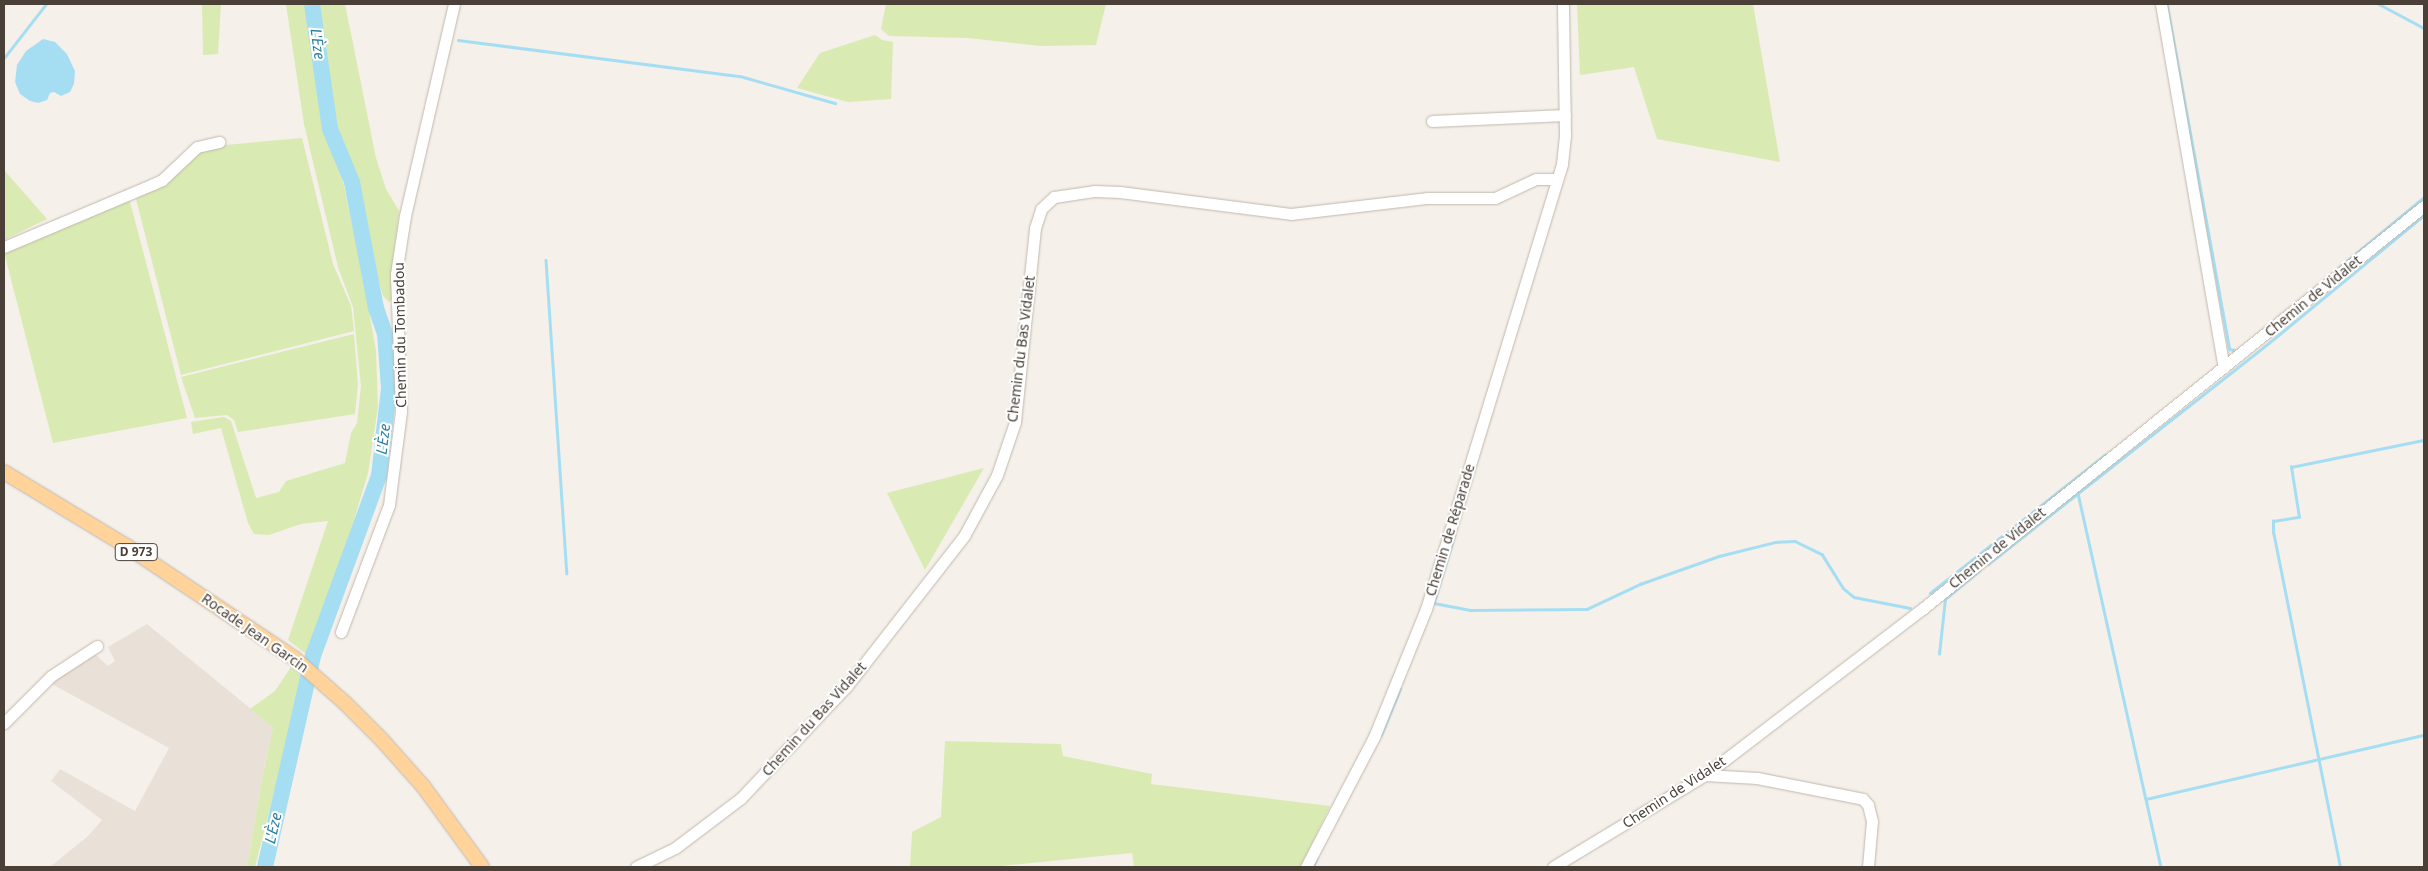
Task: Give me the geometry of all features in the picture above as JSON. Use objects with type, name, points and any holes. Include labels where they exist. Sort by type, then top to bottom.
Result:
[{"type":"main road","name":"Rocade Jean Garcin","points":[[4,472],[128,547],[265,637],[326,685],[382,740],[423,786],[482,867]]},
{"type":"street","name":"Chemin du Tombadou","points":[[341,632],[388,505],[393,480],[401,411],[396,274],[404,216],[454,4]]},
{"type":"street","name":"Chemin de Réparade","points":[[1306,867],[1374,737],[1426,609],[1562,164],[1565,114],[1563,4]]},
{"type":"street","points":[[2160,4],[2224,368]]},
{"type":"street","points":[[1432,121],[1565,114]]},
{"type":"street","points":[[4,247],[162,180],[196,147],[219,142]]},
{"type":"street","name":"Chemin du Bas Vidalet","points":[[636,867],[675,848],[740,798],[846,687],[964,536],[997,475],[1015,422],[1035,228],[1041,209],[1054,197],[1094,191],[1120,192],[1291,214],[1428,198],[1495,198],[1536,179],[1557,179]]},
{"type":"street","name":"Chemin de Vidalet","points":[[1553,867],[1705,775],[1921,610],[2424,206]]},
{"type":"street","points":[[4,723],[51,676],[98,646]]},
{"type":"street","points":[[1705,775],[1757,778],[1863,799],[1868,805],[1872,821],[1868,867]]},
{"type":"shaded area","points":[[147,624],[273,727],[247,867],[50,867],[88,836],[102,820],[51,781],[60,769],[135,811],[169,748],[50,683],[95,654],[108,666],[115,661],[108,647]]},
{"type":"green space","points":[[202,4],[221,4],[218,54],[203,55]]},
{"type":"green space","points":[[286,4],[305,4],[328,133],[344,186],[363,276],[376,351],[378,407],[368,473],[343,557],[309,656],[288,640],[328,521],[301,524],[269,535],[254,534],[248,523],[221,428],[193,434],[191,422],[224,417],[231,421],[256,498],[279,492],[286,481],[345,463],[351,433],[357,423],[361,386],[353,307],[338,267],[304,124]]},
{"type":"green space","points":[[316,4],[345,4],[376,158],[386,189],[399,211],[391,275],[393,299],[389,302],[383,296],[376,272],[352,165],[338,142],[332,127]]},
{"type":"green space","points":[[886,4],[1106,4],[1096,45],[1041,46],[968,38],[889,36],[881,29]]},
{"type":"green space","points":[[1577,4],[1753,4],[1780,162],[1657,139],[1634,67],[1580,75]]},
{"type":"green space","points":[[875,35],[882,40],[893,42],[891,99],[848,102],[797,88],[820,53]]},
{"type":"green space","points":[[302,138],[333,264],[351,306],[354,331],[181,375],[135,195],[203,147]]},
{"type":"green space","points":[[4,170],[47,219],[4,240]]},
{"type":"green space","points":[[129,198],[187,418],[53,443],[4,252]]},
{"type":"green space","points":[[354,334],[358,385],[355,414],[238,432],[234,420],[227,415],[195,418],[181,377]]},
{"type":"green space","points":[[984,468],[925,570],[887,493]]},
{"type":"green space","points":[[291,667],[303,678],[255,867],[247,867],[273,727],[250,709],[275,691]]},
{"type":"green space","points":[[945,741],[1061,744],[1063,756],[1152,774],[1151,784],[1330,806],[1301,867],[1134,867],[1132,853],[991,867],[910,867],[912,832],[941,817]]},
{"type":"water","points":[[43,39],[55,42],[67,54],[75,71],[74,84],[70,92],[61,96],[54,92],[50,93],[47,100],[38,103],[30,101],[20,94],[15,82],[17,65],[26,51]]},
{"type":"waterway","points":[[4,58],[46,4]]},
{"type":"waterway","name":"L'Èze","points":[[265,867],[313,656],[379,476],[389,388],[385,334],[376,308],[352,182],[330,129],[312,4]]},
{"type":"waterway","points":[[2167,4],[2230,349],[2237,351]]},
{"type":"waterway","points":[[2379,4],[2424,28]]},
{"type":"waterway","points":[[458,40],[740,76],[835,103]]},
{"type":"waterway","points":[[2336,270],[2424,197]]},
{"type":"waterway","points":[[1988,564],[2264,347],[2424,215]]},
{"type":"waterway","points":[[546,260],[567,573]]},
{"type":"waterway","points":[[2340,867],[2273,533],[2273,521],[2299,517],[2291,467],[2424,440]]},
{"type":"waterway","points":[[1930,593],[2105,455]]},
{"type":"waterway","points":[[2078,493],[2146,799],[2424,735]]},
{"type":"waterway","points":[[1455,535],[1434,603],[1471,610],[1587,609],[1640,584],[1719,556],[1775,542],[1795,541],[1822,554],[1843,588],[1854,597],[1910,608]]},
{"type":"waterway","points":[[1939,654],[1945,599],[1980,570]]},
{"type":"waterway","points":[[1381,735],[1400,689]]},
{"type":"waterway","points":[[2146,799],[2161,867]]},
{"type":"waterway","points":[[1313,867],[1317,857]]}]
